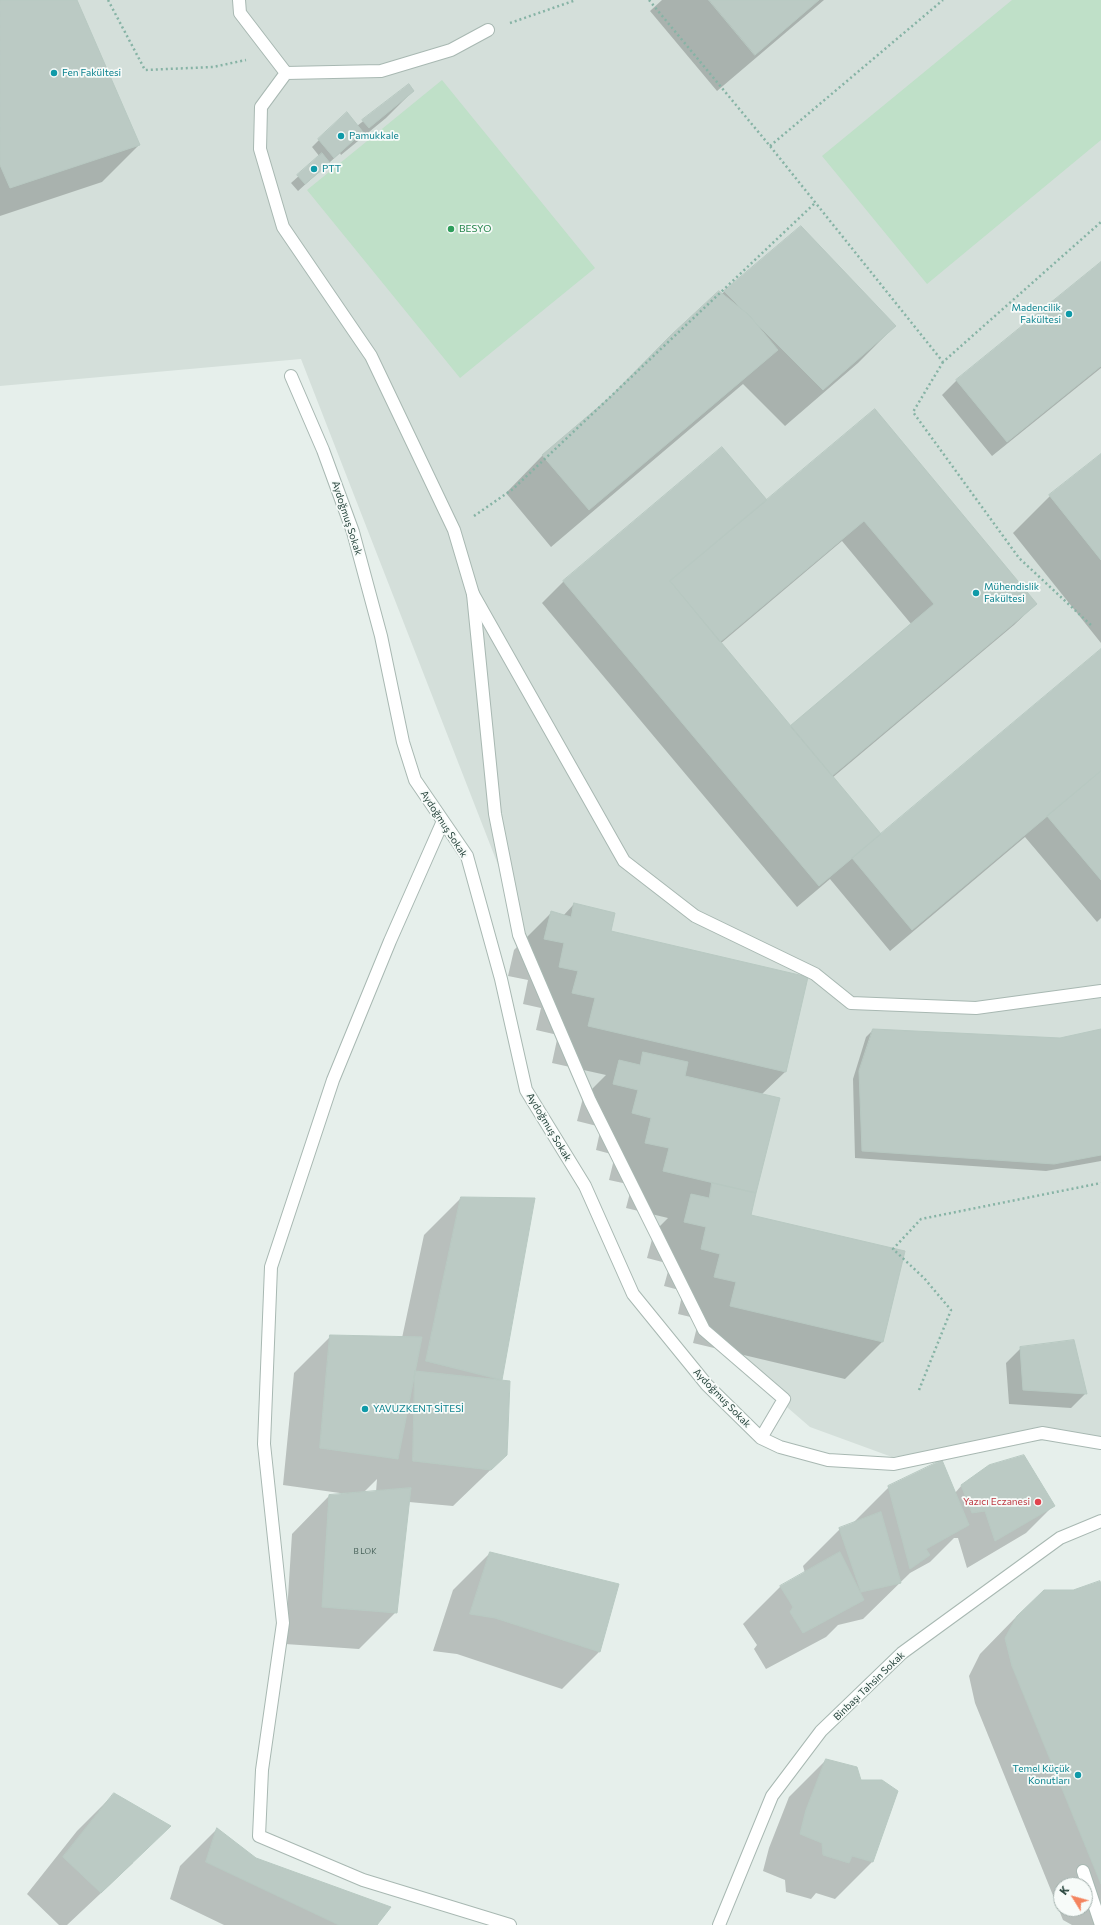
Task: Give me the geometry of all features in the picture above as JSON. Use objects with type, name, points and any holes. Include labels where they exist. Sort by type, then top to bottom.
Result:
[{"type":"street","points":[[239,0],[240,12],[286,73]]},
{"type":"street","points":[[286,73],[381,71],[451,50],[488,30]]},
{"type":"street","points":[[286,73],[261,107],[260,149],[283,227],[371,356],[454,530],[473,594],[495,814],[519,935],[590,1101],[704,1330],[784,1399],[761,1438]]},
{"type":"street","name":"Aydoğmuş Sokak","points":[[291,376],[323,450],[353,532],[380,636],[403,742],[415,780],[467,856],[501,979],[526,1090],[585,1186],[633,1294],[707,1385],[761,1438],[780,1447],[828,1460],[894,1464],[1042,1433],[1101,1443]]},
{"type":"street","points":[[473,594],[624,861],[695,916],[815,974],[852,1003],[976,1008],[1101,991]]},
{"type":"street","points":[[443,821],[390,941],[333,1080],[270,1267],[264,1444],[284,1623],[262,1770],[259,1836],[363,1880],[510,1925]]},
{"type":"street","name":"Binbaşı Tahsin Sokak","points":[[719,1925],[772,1796],[821,1731],[902,1653],[1060,1538],[1101,1521]]},
{"type":"street","points":[[1083,1870],[1101,1925]]},
{"type":"path","points":[[108,0],[145,70],[213,67],[272,54]]},
{"type":"path","points":[[488,30],[576,0]]},
{"type":"path","points":[[649,0],[770,146],[942,362]]},
{"type":"path","points":[[770,146],[943,0]]},
{"type":"path","points":[[454,530],[513,489],[815,203]]},
{"type":"path","points":[[1092,626],[1019,558],[914,412],[942,362],[1101,222]]},
{"type":"path","points":[[919,1390],[951,1310],[924,1278],[893,1249],[921,1219],[1101,1183]]},
{"type":"shaded area","points":[[0,0],[1101,0],[1101,1438],[1065,1438],[892,1457],[810,1427],[700,1332],[590,1101],[301,359],[0,386]]},
{"type":"green space","points":[[1012,0],[1101,0],[1101,140],[927,284],[822,156]]},
{"type":"green space","name":"BESYO","points":[[442,80],[595,268],[460,378],[307,190]]},
{"type":"building","name":"Fen Fakültesi","points":[[0,0],[77,0],[140,145],[10,188],[0,165]]},
{"type":"building","points":[[709,0],[819,0],[755,55]]},
{"type":"building","points":[[409,84],[414,91],[369,128],[362,120]]},
{"type":"building","name":"Pamukkale","points":[[347,112],[363,132],[334,158],[318,139]]},
{"type":"building","name":"PTT","points":[[322,153],[330,163],[305,184],[297,175]]},
{"type":"building","points":[[801,226],[896,326],[823,390],[724,291]]},
{"type":"building","name":"Madencilik Fakültesi","points":[[1101,262],[1101,366],[1007,442],[956,380]]},
{"type":"building","points":[[719,291],[749,315],[778,350],[589,510],[542,455],[609,398],[671,335]]},
{"type":"building","name":"Mühendislik Fakültesi","points":[[875,409],[1037,604],[832,776],[790,726],[934,604],[864,521],[720,642],[670,581]]},
{"type":"building","points":[[722,447],[767,500],[670,581],[881,834],[819,886],[563,581]]},
{"type":"building","points":[[1101,454],[1101,560],[1049,495]]},
{"type":"building","points":[[1101,649],[1101,771],[912,930],[852,858]]},
{"type":"building","points":[[1101,771],[1101,880],[1047,816]]},
{"type":"building","points":[[574,903],[615,913],[611,931],[808,977],[786,1072],[588,1026],[595,998],[572,993],[578,971],[559,967],[564,943],[544,939],[551,911],[571,917]]},
{"type":"building","points":[[873,1029],[1060,1038],[1101,1029],[1101,1155],[1054,1164],[862,1151],[859,1071]]},
{"type":"building","points":[[643,1052],[688,1062],[685,1076],[780,1098],[756,1193],[663,1171],[669,1148],[645,1143],[651,1118],[632,1113],[638,1090],[613,1084],[619,1060],[640,1065]]},
{"type":"building","points":[[712,1183],[756,1193],[751,1215],[905,1251],[883,1342],[730,1306],[736,1282],[714,1277],[720,1254],[701,1249],[706,1227],[684,1222],[691,1194],[709,1198]]},
{"type":"building","points":[[461,1197],[535,1198],[502,1380],[426,1361]]},
{"type":"building","name":"YAVUZKENT SİTESİ","points":[[330,1335],[422,1337],[398,1459],[320,1448]]},
{"type":"building","points":[[1074,1340],[1087,1394],[1023,1390],[1020,1347]]},
{"type":"building","points":[[415,1371],[510,1381],[507,1455],[491,1470],[413,1461]]},
{"type":"building","points":[[1024,1455],[1055,1506],[995,1541],[985,1511],[972,1513],[961,1485],[989,1465]]},
{"type":"building","points":[[942,1460],[969,1525],[926,1549],[930,1555],[910,1569],[888,1486]]},
{"type":"building","points":[[411,1488],[397,1613],[322,1607],[329,1495]]},
{"type":"building","points":[[881,1512],[901,1583],[861,1592],[839,1528]]},
{"type":"building","points":[[490,1552],[619,1584],[600,1652],[495,1618],[470,1614]]},
{"type":"building","points":[[840,1552],[864,1600],[803,1633],[790,1612],[793,1607],[780,1586]]},
{"type":"building","name":"Temel Küçük Konutları","points":[[1100,1581],[1101,1884],[1012,1666],[1005,1638],[1017,1616],[1044,1590],[1073,1590]]},
{"type":"building","points":[[826,1759],[857,1767],[861,1780],[882,1780],[898,1791],[873,1862],[852,1856],[849,1863],[823,1855],[822,1843],[800,1834],[806,1810]]},
{"type":"building","points":[[114,1793],[171,1826],[101,1893],[63,1857]]},
{"type":"building","points":[[217,1828],[256,1858],[391,1907],[377,1925],[339,1925],[206,1862]]},
{"type":"place","name":"Fen Fakültesi","points":[[54,73]]},
{"type":"place","name":"Pamukkale","points":[[341,136]]},
{"type":"place","name":"PTT","points":[[314,169]]},
{"type":"place","name":"BESYO","points":[[451,229]]},
{"type":"place","name":"Madencilik Fakültesi","points":[[1069,314]]},
{"type":"place","name":"Mühendislik Fakültesi","points":[[976,593]]},
{"type":"place","name":"YAVUZKENT SİTESİ","points":[[365,1409]]},
{"type":"place","name":"Yazıcı Eczanesi","points":[[1038,1502]]},
{"type":"place","name":"Temel Küçük Konutları","points":[[1078,1775]]}]
